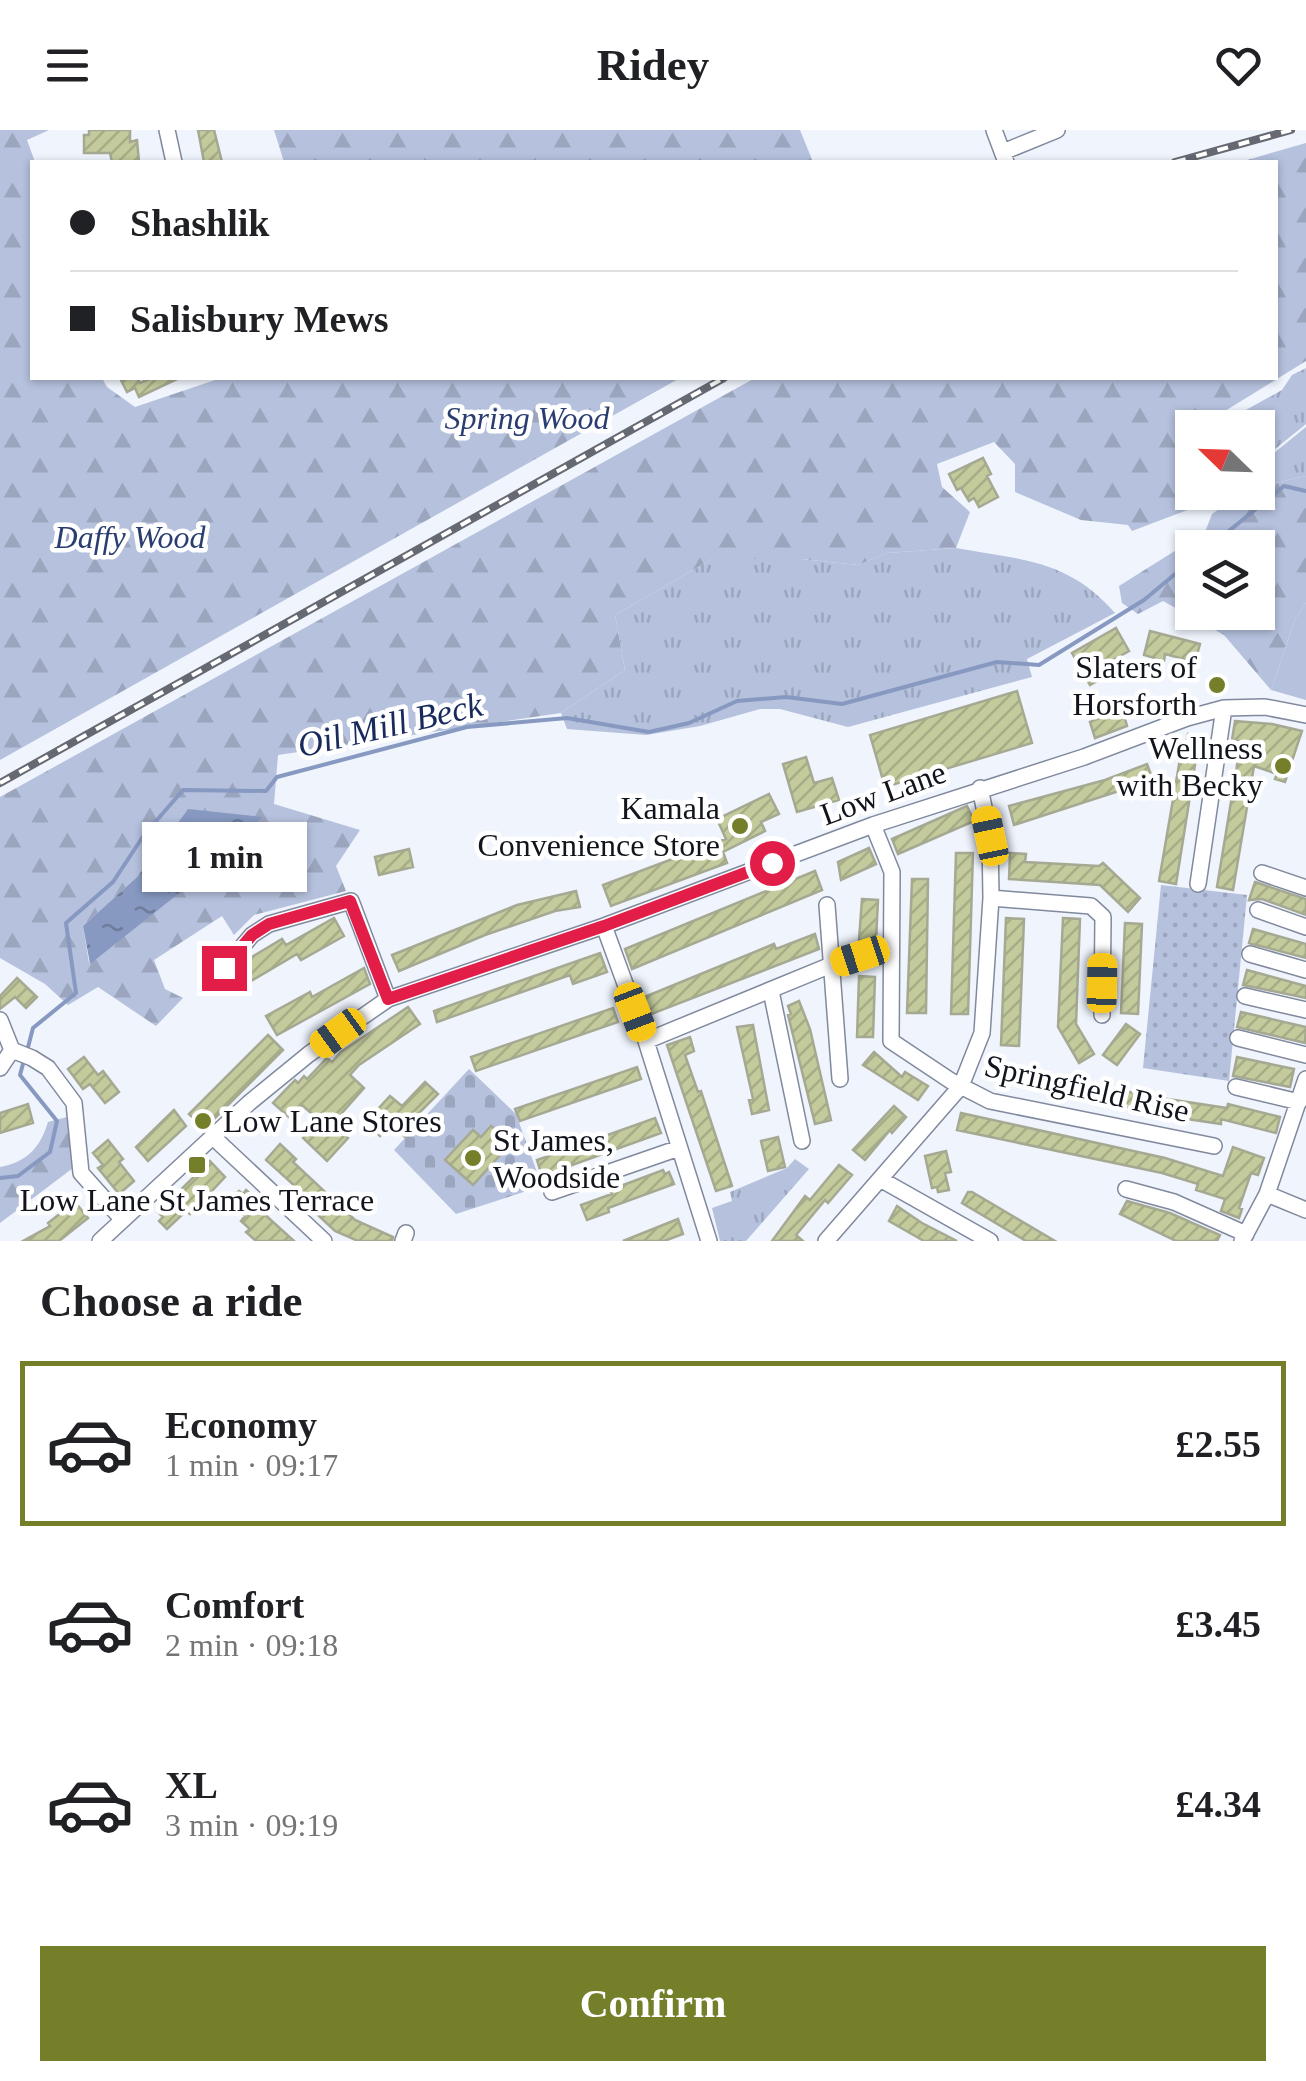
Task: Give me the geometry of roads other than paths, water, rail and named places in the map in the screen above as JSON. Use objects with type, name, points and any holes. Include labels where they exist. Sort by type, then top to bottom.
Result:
[{"type":"street","points":[[167,130],[174,160]]},
{"type":"street","points":[[994,130],[1004,157],[1057,130]]},
{"type":"street","name":"Low Lane","points":[[100,1241],[296,1064],[388,999],[604,926],[873,825],[1224,708],[1265,707],[1306,714]]},
{"type":"street","points":[[1198,884],[1224,708]]},
{"type":"street","points":[[826,1241],[955,1083],[982,1033],[991,898],[990,836],[980,788]]},
{"type":"street","points":[[646,1041],[831,965],[890,947],[892,872],[873,825]]},
{"type":"street","points":[[1262,872],[1306,888]]},
{"type":"street","points":[[991,898],[1091,906],[1099,910],[1103,918],[1102,1016]]},
{"type":"street","points":[[224,968],[252,935],[269,924],[350,901],[388,999]]},
{"type":"street","points":[[828,905],[840,1079]]},
{"type":"street","points":[[1258,910],[1306,927]]},
{"type":"street","points":[[604,926],[646,1041],[708,1241]]},
{"type":"street","name":"Springfield Rise","points":[[890,947],[891,1041],[955,1083],[990,1100],[1214,1146]]},
{"type":"street","points":[[1250,954],[1306,970]]},
{"type":"street","points":[[771,992],[802,1141]]},
{"type":"street","points":[[1245,996],[1306,1010]]},
{"type":"street","points":[[0,1020],[12,1050],[48,1068],[74,1104],[82,1173],[122,1219]]},
{"type":"street","points":[[1238,1038],[1306,1055]]},
{"type":"street","points":[[0,1068],[12,1050]]},
{"type":"street","points":[[1126,1189],[1174,1202],[1244,1237],[1267,1194],[1306,1079]]},
{"type":"street","points":[[1236,1088],[1299,1102]]},
{"type":"street","points":[[213,1138],[324,1241]]},
{"type":"street","points":[[552,1192],[679,1148]]},
{"type":"street","points":[[880,1179],[990,1241]]},
{"type":"street","points":[[1267,1194],[1306,1210]]},
{"type":"water","points":[[188,809],[262,817],[217,863],[90,964],[83,926],[137,877]]},
{"type":"waterway","name":"Oil Mill Beck","points":[[1230,530],[1284,486],[1306,491]]},
{"type":"waterway","name":"Oil Mill Beck","points":[[27,1051],[33,1028],[76,993],[66,923],[113,882],[144,835],[183,790],[266,791],[277,777],[467,727],[567,718],[649,732],[689,723],[737,701],[786,697],[842,704],[997,662],[1039,665],[1144,600],[1175,574]]},
{"type":"waterway","name":"Oil Mill Beck","points":[[0,1178],[18,1176],[50,1152],[57,1121],[20,1075],[24,1060]]},
{"type":"railway","points":[[1182,160],[1291,130]]},
{"type":"railway","points":[[0,783],[720,380]]},
{"type":"place","name":"Slaters of Horsforth","points":[[1217,685]]},
{"type":"place","name":"Wellness with Becky","points":[[1283,766]]},
{"type":"place","name":"Kamala Convenience Store","points":[[740,826]]},
{"type":"place","name":"Low Lane Stores","points":[[203,1121]]},
{"type":"place","name":"St James, Woodside","points":[[473,1158]]},
{"type":"place","name":"Low Lane St James Terrace","points":[[197,1165]]},
{"type":"park label","name":"Spring Wood","points":[[527,418]]},
{"type":"park label","name":"Daffy Wood","points":[[130,537]]}]
